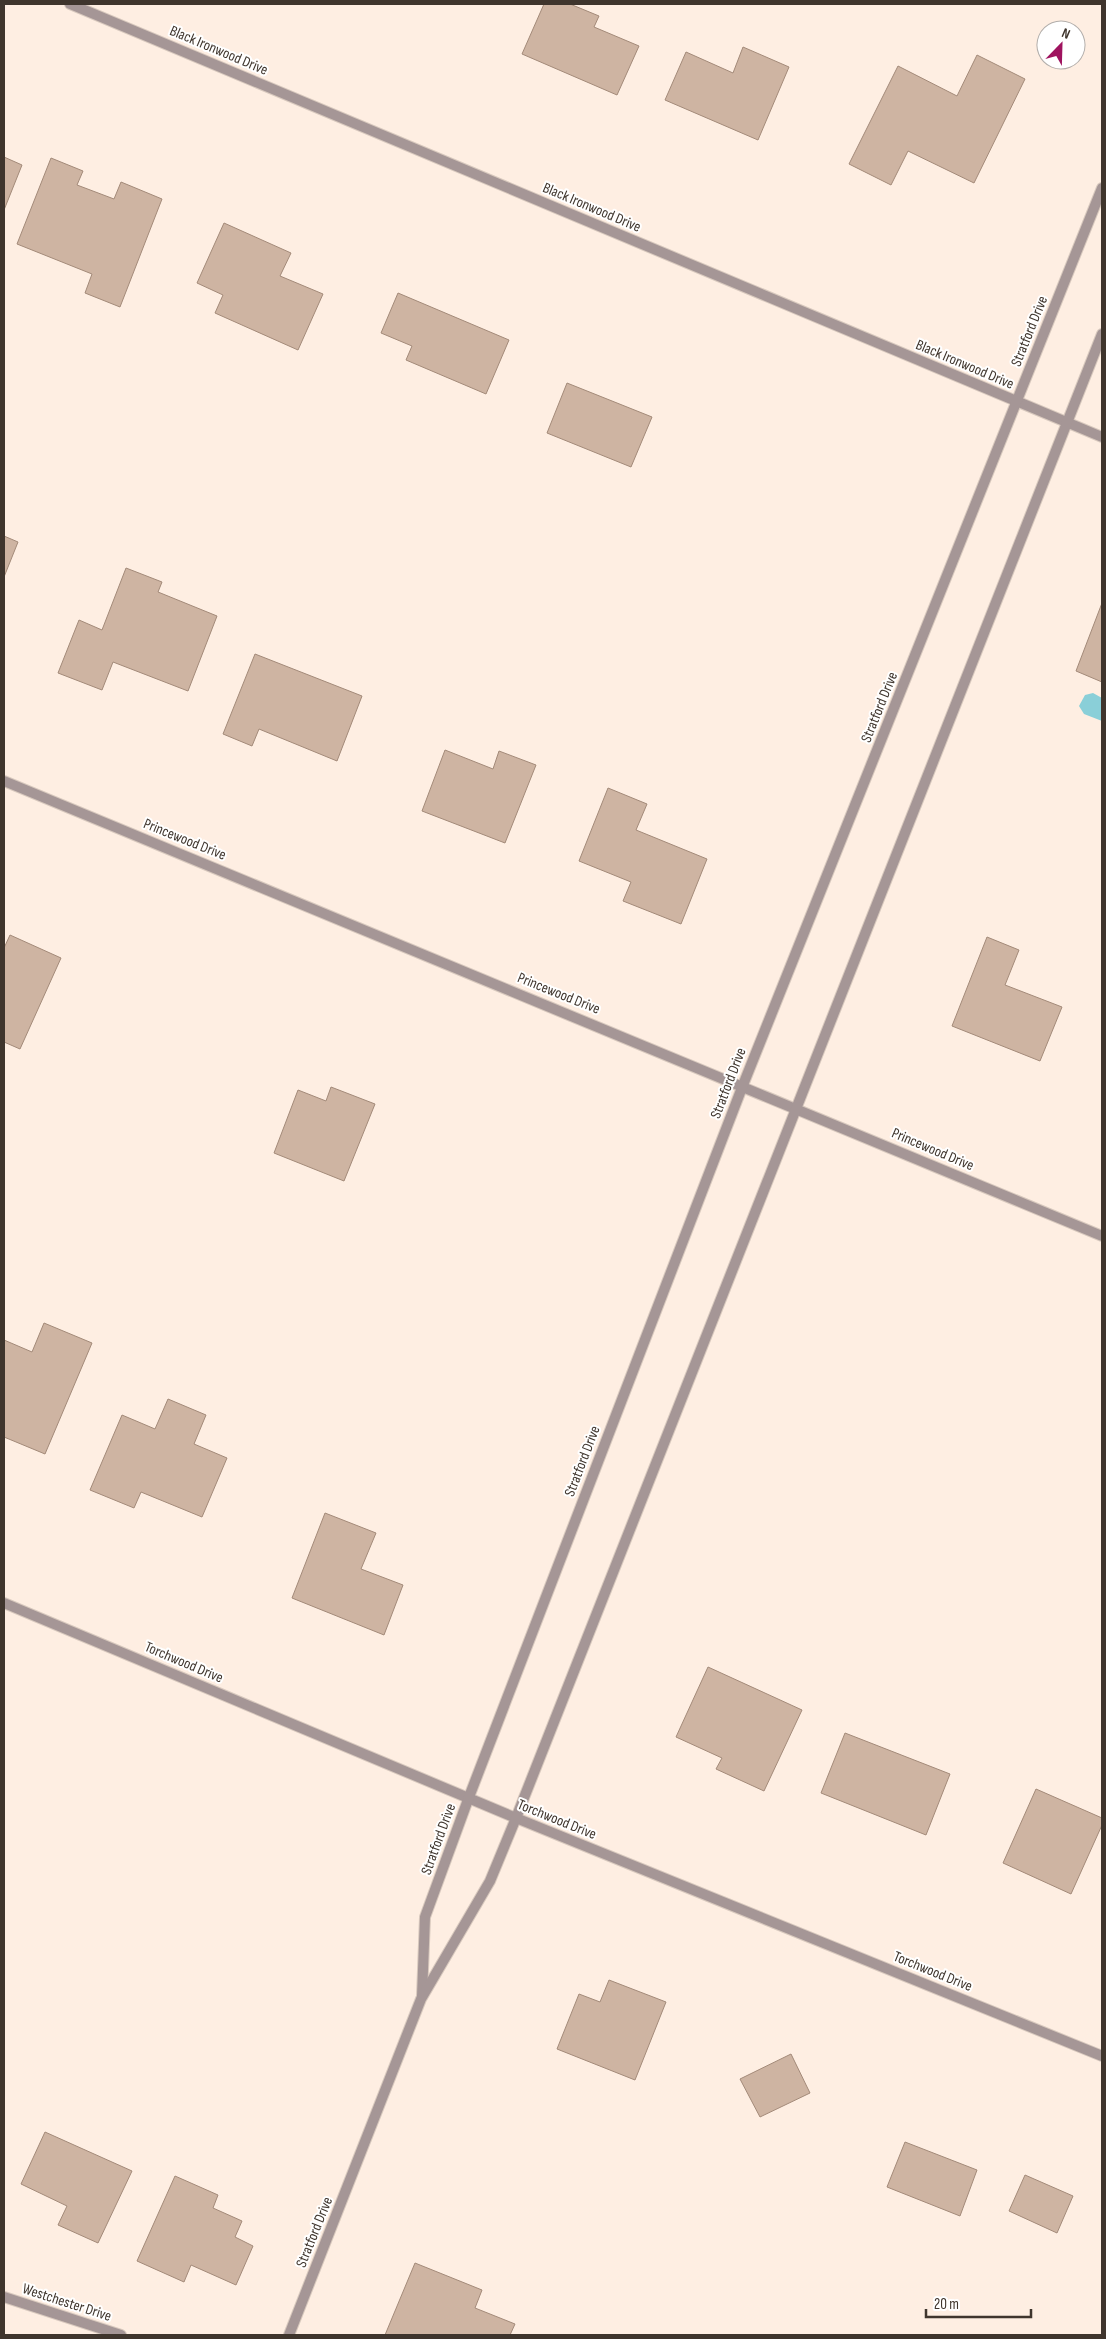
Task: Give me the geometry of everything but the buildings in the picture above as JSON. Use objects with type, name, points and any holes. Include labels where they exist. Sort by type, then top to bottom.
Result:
[{"type":"street","name":"Black Ironwood Drive","points":[[70,4],[1102,438]]},
{"type":"street","name":"Stratford Drive","points":[[421,1999],[425,1917],[469,1797],[743,1085],[1102,188]]},
{"type":"street","name":"Stratford Drive","points":[[289,2335],[421,1999],[490,1881],[516,1818],[1102,334]]},
{"type":"street","name":"Princewood Drive","points":[[4,781],[743,1085],[1102,1236]]},
{"type":"street","name":"Torchwood Drive","points":[[4,1603],[516,1818],[1102,2056]]},
{"type":"street","name":"Westchester Drive","points":[[4,2297],[121,2335]]},
{"type":"water","points":[[1093,693],[1102,698],[1102,721],[1084,714],[1079,706],[1085,695]]}]
